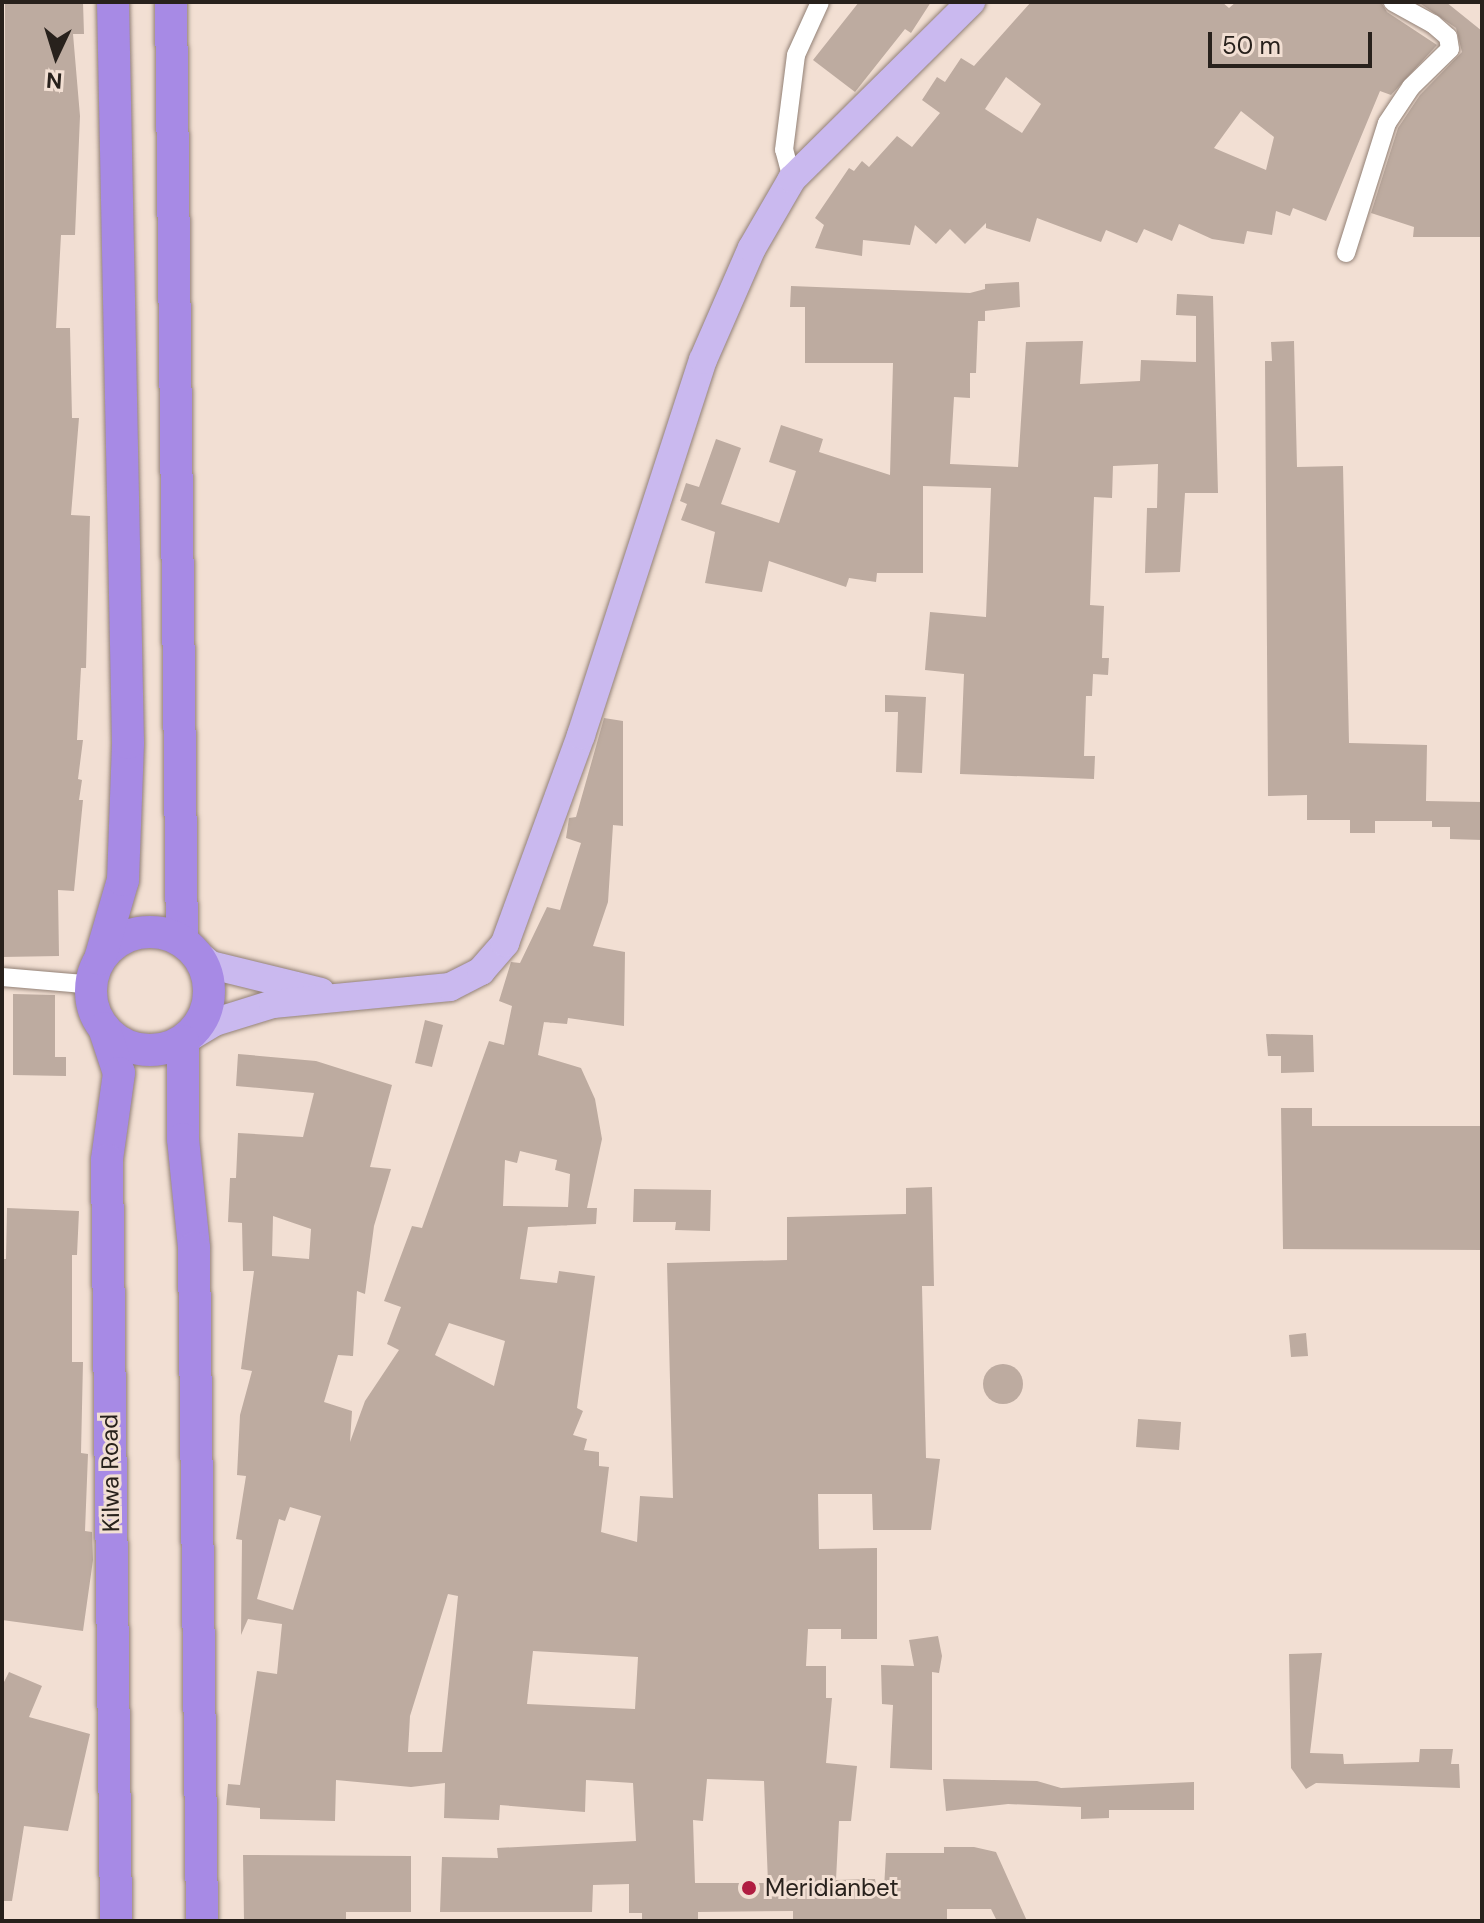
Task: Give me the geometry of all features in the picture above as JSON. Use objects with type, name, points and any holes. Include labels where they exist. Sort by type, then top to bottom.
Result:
[{"type":"highway","points":[[91,995],[123,880],[128,730],[113,2]]},
{"type":"highway","points":[[171,2],[182,941]]},
{"type":"highway","points":[[100,959],[126,937],[146,932],[182,941],[197,953],[208,975],[210,1000],[201,1024],[183,1041],[162,1050],[140,1050],[120,1042],[104,1028]]},
{"type":"highway","name":"Kilwa Road","points":[[91,995],[119,1073],[107,1174],[116,1921]]},
{"type":"highway","points":[[183,1041],[183,1139],[194,1248],[202,1921]]},
{"type":"main road","points":[[183,1041],[215,1022],[273,1004],[450,987],[481,971],[505,943],[584,727],[703,360],[752,248],[792,179],[971,2]]},
{"type":"main road","points":[[182,941],[211,965],[338,996]]},
{"type":"street","points":[[792,179],[784,150],[796,55],[820,2]]},
{"type":"street","points":[[1346,253],[1387,123],[1411,87],[1450,49],[1448,37],[1433,24],[1393,2]]},
{"type":"street","points":[[2,977],[84,984],[91,995]]},
{"type":"building","points":[[5,2],[83,2],[84,34],[73,34],[80,116],[75,235],[61,235],[56,328],[70,328],[72,418],[79,418],[71,515],[90,516],[86,668],[81,668],[77,740],[83,740],[78,779],[82,780],[79,800],[83,800],[74,891],[58,890],[59,956],[2,957]]},
{"type":"building","points":[[859,2],[931,2],[911,33],[905,29],[855,92],[813,60]]},
{"type":"building","points":[[1031,2],[1222,2],[1229,8],[1236,2],[1381,2],[1387,12],[1437,45],[1391,95],[1380,91],[1326,221],[1293,208],[1290,216],[1276,211],[1272,235],[1247,231],[1244,244],[1212,239],[1179,224],[1172,241],[1144,229],[1137,243],[1106,230],[1101,242],[1037,218],[1030,242],[986,228],[986,223],[965,244],[950,229],[936,244],[915,225],[910,245],[863,240],[862,256],[815,248],[824,225],[815,218],[849,168],[854,171],[862,161],[869,167],[897,136],[912,147],[940,113],[922,100],[937,77],[945,82],[961,58],[974,66]],"holes":[[[1006,77],[1041,104],[1022,133],[985,109]],[[1241,111],[1274,137],[1266,170],[1214,148]]]},
{"type":"building","points":[[1418,2],[1446,2],[1482,31],[1482,237],[1413,237],[1414,227],[1371,213],[1398,128],[1420,95],[1462,52],[1456,28]]},
{"type":"building","points":[[1019,282],[1020,307],[985,311],[985,321],[978,321],[976,373],[970,373],[970,398],[954,397],[950,464],[1018,467],[1026,342],[1083,341],[1080,384],[1140,381],[1141,360],[1196,362],[1196,316],[1176,315],[1177,294],[1213,296],[1218,493],[1185,493],[1180,572],[1145,573],[1147,508],[1157,508],[1158,464],[1113,466],[1112,498],[1094,497],[1090,605],[1104,606],[1102,658],[1109,658],[1108,675],[1093,674],[1092,696],[1086,696],[1084,756],[1095,756],[1094,779],[960,774],[964,674],[925,670],[930,612],[986,617],[991,488],[923,486],[923,573],[877,573],[876,582],[849,578],[846,587],[769,561],[762,592],[705,583],[715,532],[681,520],[687,504],[680,501],[686,483],[699,487],[716,439],[741,448],[721,504],[779,523],[796,471],[769,462],[781,425],[823,439],[819,452],[890,475],[893,363],[805,363],[805,307],[790,307],[791,286],[970,293],[985,289],[985,284]]},
{"type":"building","points":[[1294,341],[1297,467],[1343,466],[1349,743],[1427,745],[1426,801],[1482,802],[1482,840],[1450,839],[1450,827],[1432,827],[1432,821],[1375,821],[1375,833],[1350,833],[1350,820],[1307,820],[1307,795],[1268,796],[1265,361],[1272,361],[1271,342]]},
{"type":"building","points":[[885,695],[926,697],[922,773],[896,772],[898,712],[885,712]]},
{"type":"building","points":[[604,718],[623,721],[623,826],[613,825],[608,902],[593,946],[625,952],[624,1026],[568,1018],[567,1024],[544,1022],[538,1055],[581,1068],[595,1099],[602,1139],[587,1208],[597,1208],[596,1224],[528,1227],[520,1279],[557,1283],[559,1271],[595,1276],[577,1408],[583,1411],[573,1435],[587,1439],[584,1450],[599,1452],[599,1466],[609,1467],[601,1532],[637,1542],[640,1496],[673,1498],[667,1263],[787,1260],[787,1217],[906,1214],[906,1188],[932,1187],[934,1286],[922,1286],[926,1458],[940,1459],[931,1530],[873,1530],[872,1494],[818,1494],[819,1549],[877,1548],[877,1639],[841,1639],[841,1629],[808,1629],[806,1666],[826,1666],[826,1698],[832,1698],[826,1763],[857,1766],[851,1821],[839,1821],[836,1880],[875,1879],[877,1890],[884,1889],[886,1853],[944,1853],[944,1847],[974,1847],[996,1852],[1027,1921],[997,1921],[991,1909],[947,1909],[947,1921],[793,1921],[793,1911],[698,1912],[698,1921],[642,1921],[642,1913],[629,1913],[629,1884],[593,1885],[592,1912],[440,1912],[442,1857],[498,1858],[497,1848],[636,1841],[633,1783],[586,1780],[585,1812],[500,1805],[499,1820],[444,1818],[445,1783],[411,1787],[336,1780],[335,1821],[260,1819],[260,1808],[226,1805],[228,1784],[240,1785],[257,1671],[277,1674],[282,1624],[248,1619],[241,1635],[242,1540],[236,1539],[246,1476],[237,1475],[240,1415],[252,1371],[241,1369],[254,1271],[243,1271],[242,1223],[228,1222],[230,1178],[236,1178],[238,1133],[303,1137],[314,1093],[236,1086],[238,1054],[316,1061],[392,1085],[370,1167],[391,1169],[374,1226],[365,1294],[357,1291],[353,1356],[338,1355],[324,1402],[352,1411],[350,1442],[365,1401],[399,1350],[387,1344],[401,1307],[384,1301],[412,1226],[422,1228],[489,1041],[504,1045],[512,1006],[499,1001],[511,962],[520,963],[547,907],[560,910],[581,843],[566,838],[569,818],[576,817]],"holes":[[[520,1151],[557,1160],[555,1170],[570,1174],[568,1207],[503,1206],[505,1160],[517,1163]],[[273,1216],[311,1229],[309,1259],[272,1256]],[[449,1323],[505,1341],[494,1386],[435,1355]],[[290,1507],[321,1516],[293,1610],[257,1599],[279,1519],[285,1521]],[[448,1594],[458,1596],[442,1752],[408,1752],[410,1716]],[[533,1651],[638,1657],[635,1709],[527,1704]],[[707,1779],[764,1781],[768,1883],[695,1883],[693,1820],[703,1821]]]},
{"type":"building","points":[[13,994],[55,995],[55,1057],[66,1057],[66,1076],[13,1075]]},
{"type":"building","points":[[425,1020],[443,1025],[432,1067],[415,1063]]},
{"type":"building","points":[[1266,1034],[1313,1035],[1314,1072],[1281,1073],[1281,1056],[1268,1056]]},
{"type":"building","points":[[1281,1108],[1312,1108],[1312,1126],[1482,1126],[1482,1250],[1283,1249]]},
{"type":"building","points":[[634,1189],[711,1190],[710,1231],[675,1230],[676,1222],[633,1222]]},
{"type":"building","points":[[7,1208],[79,1211],[77,1255],[72,1255],[72,1362],[83,1362],[81,1453],[88,1454],[85,1531],[92,1532],[93,1560],[83,1631],[2,1620],[2,1259],[6,1259]]},
{"type":"building","points":[[1306,1333],[1308,1356],[1291,1357],[1289,1335]]},
{"type":"building","points":[[1003,1364],[1017,1370],[1023,1384],[1017,1398],[1003,1404],[989,1398],[983,1384],[989,1370]]},
{"type":"building","points":[[1138,1419],[1181,1422],[1179,1450],[1136,1447]]},
{"type":"building","points":[[938,1636],[942,1656],[939,1673],[932,1672],[932,1770],[890,1768],[893,1705],[882,1704],[881,1665],[914,1666],[909,1640]]},
{"type":"building","points":[[1322,1653],[1310,1753],[1343,1754],[1344,1764],[1419,1762],[1420,1749],[1453,1749],[1451,1764],[1459,1764],[1460,1788],[1316,1783],[1306,1789],[1291,1768],[1289,1654]]},
{"type":"building","points":[[9,1672],[42,1686],[29,1717],[90,1734],[68,1831],[24,1826],[12,1901],[2,1901],[2,1686]]},
{"type":"building","points":[[943,1779],[1037,1781],[1061,1788],[1194,1782],[1194,1810],[1109,1810],[1109,1818],[1081,1819],[1081,1807],[1008,1804],[946,1811]]},
{"type":"building","points":[[243,1855],[411,1856],[411,1912],[346,1912],[346,1921],[244,1921]]},
{"type":"place","name":"Meridianbet","points":[[749,1888]]}]
